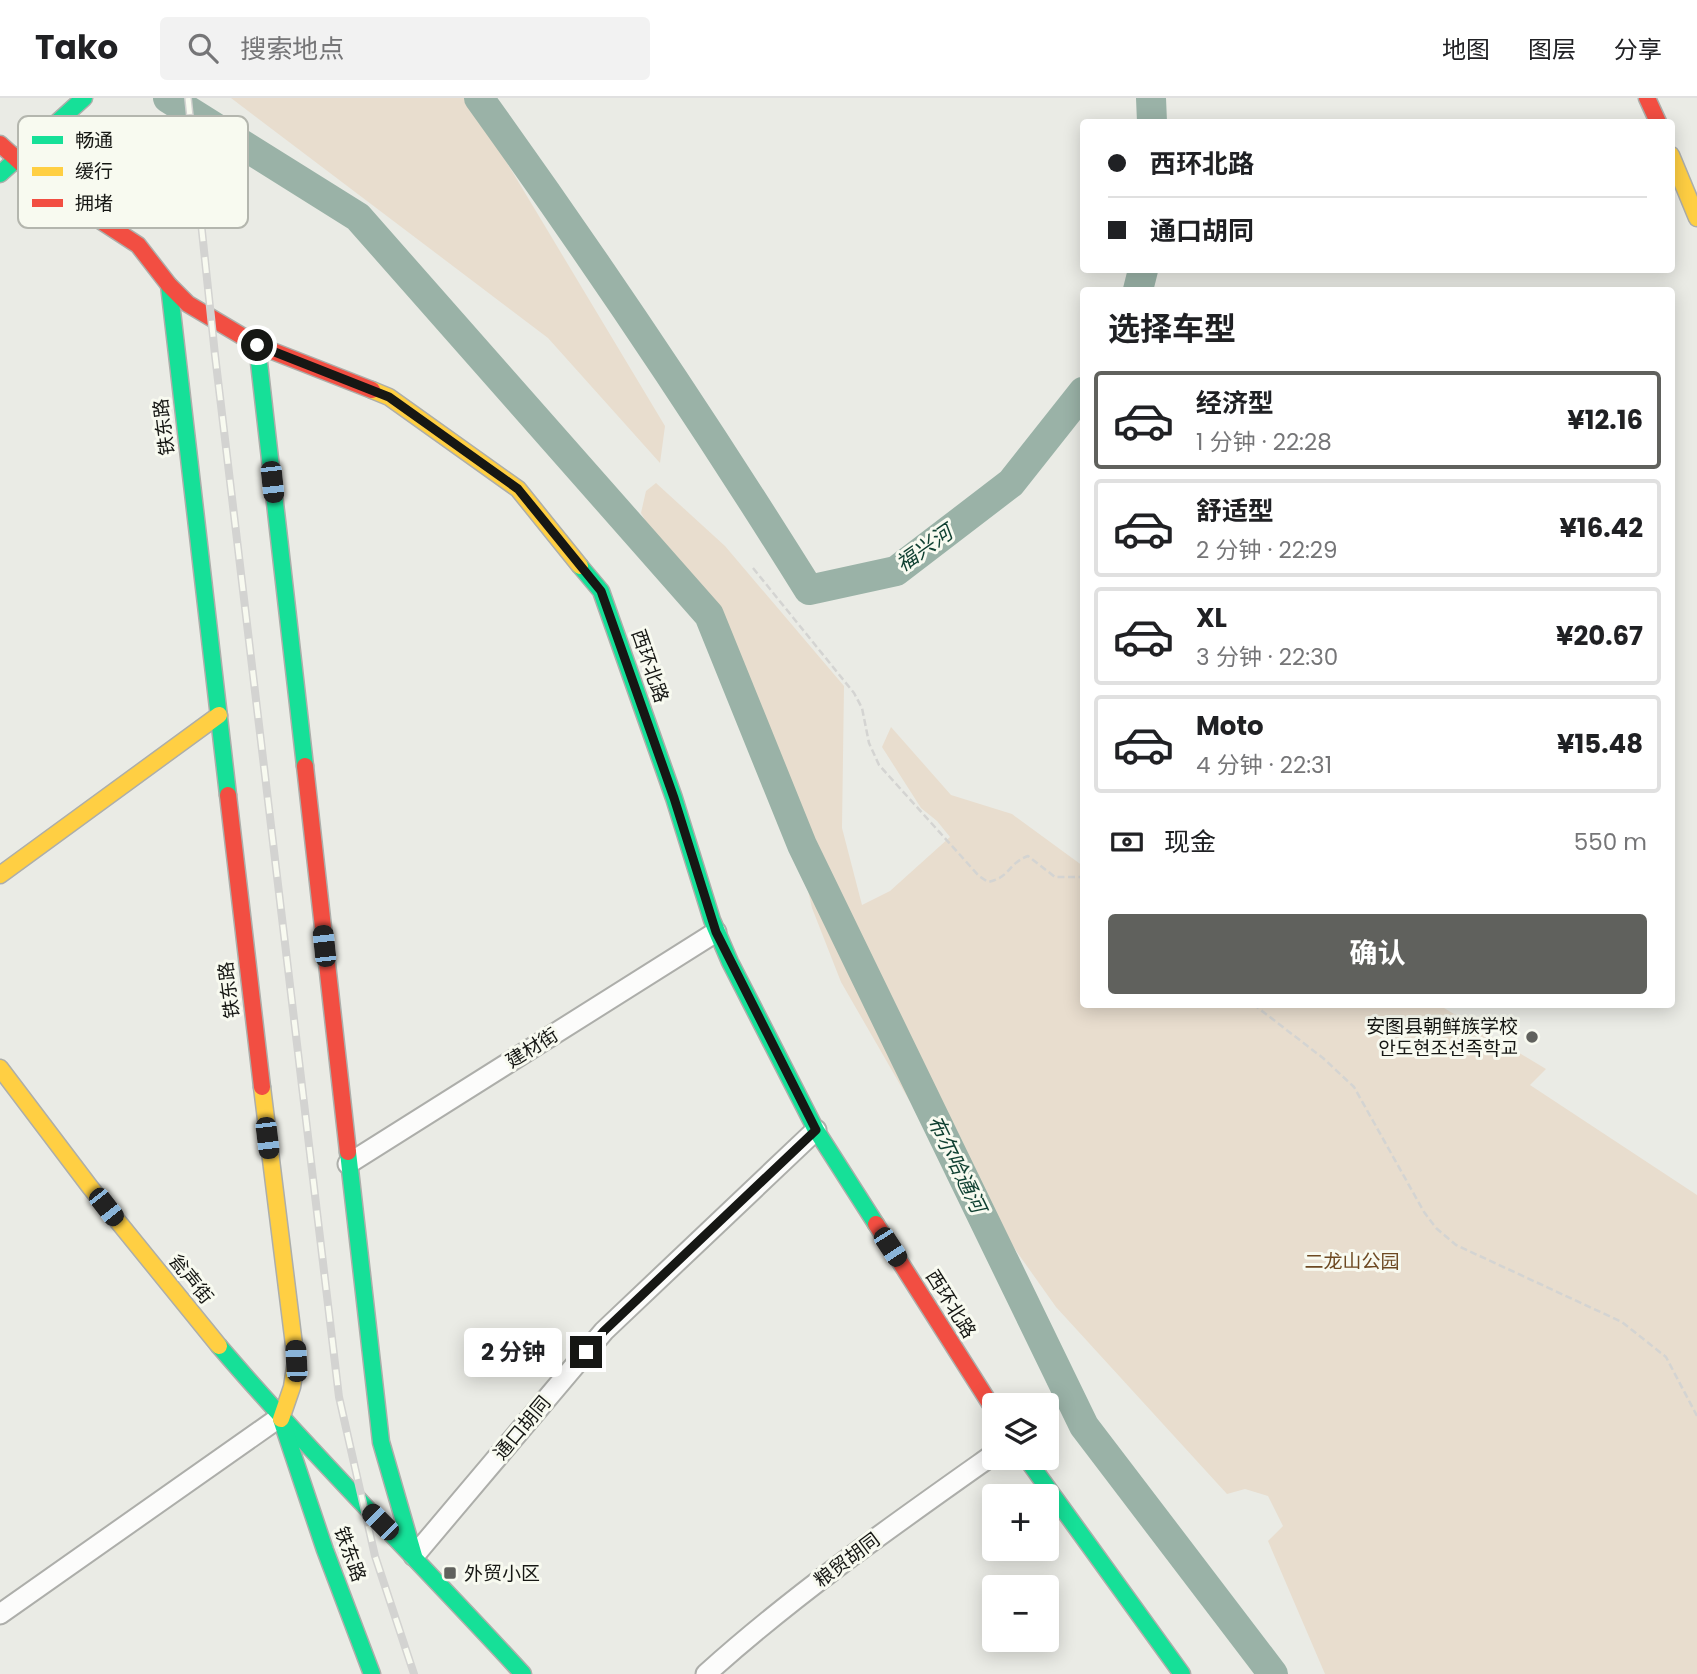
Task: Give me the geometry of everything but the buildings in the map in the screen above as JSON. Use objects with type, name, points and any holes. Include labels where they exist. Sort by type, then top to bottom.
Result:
[{"type":"main road","points":[[64,116],[83,98]]},
{"type":"main road","points":[[1647,98],[1657,119]]},
{"type":"main road","name":"西环北路","points":[[0,144],[18,163]]},
{"type":"main road","points":[[0,174],[18,158]]},
{"type":"main road","points":[[1675,165],[1697,218]]},
{"type":"main road","name":"西环北路","points":[[115,228],[128,236],[148,256],[169,285],[188,304],[257,345],[389,397],[518,489],[601,591],[670,785],[716,932],[816,1130],[983,1393]]},
{"type":"main road","name":"铁东路","points":[[169,285],[277,1217],[295,1341],[295,1377],[279,1417],[372,1674]]},
{"type":"main road","points":[[257,345],[381,1442],[414,1556]]},
{"type":"main road","points":[[0,875],[219,715]]},
{"type":"main road","name":"瓮声街","points":[[0,1068],[90,1188],[279,1417],[414,1556],[523,1674]]},
{"type":"main road","points":[[1035,1470],[1182,1674]]},
{"type":"street","name":"建材街","points":[[348,1164],[716,932]]},
{"type":"street","name":"通口胡同","points":[[414,1556],[604,1331],[816,1130]]},
{"type":"street","points":[[0,1614],[279,1417]]},
{"type":"street","name":"粮贸胡同","points":[[706,1674],[841,1562],[982,1462]]},
{"type":"path","points":[[753,568],[854,693],[862,708],[869,743],[879,765],[979,876],[988,882],[1002,879],[1016,860],[1028,856],[1055,877],[1080,877]]},
{"type":"path","points":[[1257,1008],[1322,1058],[1354,1087],[1424,1212],[1436,1228],[1456,1245],[1622,1322],[1666,1357],[1697,1416]]},
{"type":"green space","points":[[231,98],[468,98],[665,426],[660,463],[548,338]]},
{"type":"green space","name":"二龙山公园","points":[[656,483],[725,546],[844,686],[842,828],[862,905],[890,891],[950,837],[937,821],[921,808],[882,747],[891,727],[951,795],[1012,814],[1080,864],[1080,1008],[1444,1008],[1546,1069],[1530,1085],[1697,1195],[1697,1674],[1325,1674],[1268,1541],[1283,1526],[1268,1496],[1245,1489],[1227,1494],[1056,1307],[909,1100],[841,982],[812,908],[775,747],[641,513],[646,491]]},
{"type":"waterway","name":"布尔哈通河","points":[[168,98],[197,116]]},
{"type":"waterway","name":"福兴河","points":[[479,98],[648,341],[809,590],[896,571],[1011,483],[1080,396]]},
{"type":"waterway","name":"福兴河","points":[[1151,98],[1152,119]]},
{"type":"waterway","name":"布尔哈通河","points":[[248,148],[358,217],[709,615],[802,845],[1084,1426],[1273,1674]]},
{"type":"waterway","name":"福兴河","points":[[1139,287],[1142,273]]},
{"type":"railway","points":[[188,98],[190,116]]},
{"type":"railway","points":[[202,228],[339,1397],[375,1556],[414,1674]]},
{"type":"traffic: fast","points":[[64,116],[84,98]]},
{"type":"traffic: fast","points":[[0,174],[18,158]]},
{"type":"traffic: fast","points":[[169,285],[228,795]]},
{"type":"traffic: fast","points":[[257,345],[305,766]]},
{"type":"traffic: fast","points":[[580,566],[601,591],[674,798],[712,920],[730,962],[816,1130],[876,1224]]},
{"type":"traffic: fast","points":[[348,1152],[381,1442],[414,1556]]},
{"type":"traffic: fast","points":[[219,1346],[331,1470],[523,1674]]},
{"type":"traffic: fast","points":[[281,1419],[325,1550],[372,1674]]},
{"type":"traffic: fast","points":[[1035,1470],[1182,1674]]},
{"type":"traffic: slow","points":[[1675,165],[1697,218]]},
{"type":"traffic: slow","points":[[372,390],[389,397],[518,489],[580,566]]},
{"type":"traffic: slow","points":[[0,875],[219,715]]},
{"type":"traffic: slow","points":[[0,1068],[90,1187],[219,1346]]},
{"type":"traffic: slow","points":[[262,1087],[296,1361],[292,1387],[281,1419]]},
{"type":"traffic: jam","points":[[1647,98],[1657,119]]},
{"type":"traffic: jam","points":[[0,144],[18,160]]},
{"type":"traffic: jam","points":[[112,228],[138,245],[169,285],[188,304],[257,345],[372,390]]},
{"type":"traffic: jam","points":[[305,766],[348,1152]]},
{"type":"traffic: jam","points":[[228,795],[262,1087]]},
{"type":"traffic: jam","points":[[876,1224],[983,1393]]},
{"type":"place","name":"安图县朝鲜族学校 안도현조선족학교","points":[[1532,1037]]},
{"type":"place","name":"外贸小区","points":[[450,1573]]},
{"type":"route","points":[[257,345],[389,397],[518,489],[601,591],[674,798],[716,932],[816,1130],[604,1331],[586,1352]]}]
